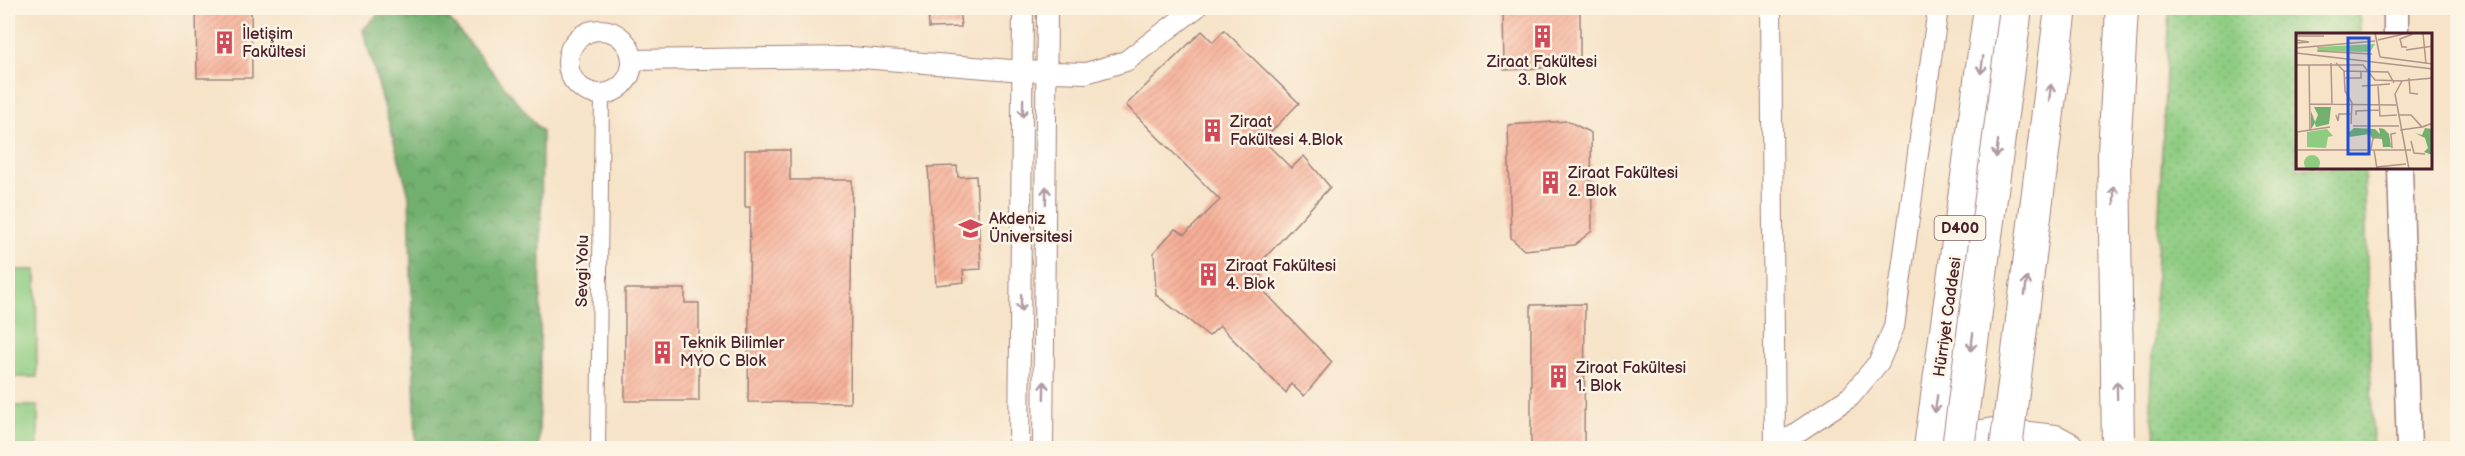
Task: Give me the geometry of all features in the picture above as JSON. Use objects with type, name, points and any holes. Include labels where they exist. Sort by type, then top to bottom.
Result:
[{"type":"highway","name":"Hürriyet Caddesi","points":[[1930,448],[1990,8]]},
{"type":"highway","points":[[1958,448],[2016,8]]},
{"type":"highway","points":[[2006,448],[2061,8]]},
{"type":"highway","points":[[2118,448],[2114,153],[2122,8]]},
{"type":"highway","points":[[1942,448],[1947,443],[1994,434],[2055,441],[2068,448]]},
{"type":"street","points":[[1019,448],[1023,8]]},
{"type":"street","points":[[1043,448],[1047,8]]},
{"type":"street","points":[[632,60],[850,57],[1047,73],[1086,73],[1126,61],[1196,8]]},
{"type":"street","points":[[1771,8],[1775,448]]},
{"type":"street","points":[[1775,448],[1850,397],[1879,362],[1894,327],[1938,8]]},
{"type":"street","points":[[2396,8],[2396,33]]},
{"type":"street","points":[[598,30],[611,32],[622,38],[629,48],[632,60],[631,73],[624,84],[614,92],[602,95],[589,93],[579,87],[571,77],[568,58],[576,41],[586,33],[598,30]]},
{"type":"street","name":"Sevgi Yolu","points":[[598,448],[602,95]]},
{"type":"street","points":[[2400,170],[2409,448]]},
{"type":"green space","points":[[384,8],[440,8],[542,132],[539,448],[416,448],[409,195],[363,30]]},
{"type":"green space","points":[[2169,8],[2359,8],[2360,33],[2296,33],[2296,170],[2364,170],[2373,448],[2161,448],[2155,435],[2150,400]]},
{"type":"green space","points":[[8,270],[36,270],[37,377],[8,377]]},
{"type":"green space","points":[[8,406],[38,406],[38,448],[8,448]]},
{"type":"building","name":"İletişim Fakültesi","points":[[196,8],[251,8],[252,78],[197,78]]},
{"type":"building","points":[[928,8],[959,8],[961,27],[929,28]]},
{"type":"building","name":"Ziraat Fakültesi 3. Blok","points":[[1503,8],[1580,8],[1580,66],[1504,70]]},
{"type":"building","points":[[1224,30],[1299,103],[1263,140],[1291,168],[1304,156],[1330,187],[1261,262],[1260,287],[1332,362],[1304,396],[1291,384],[1286,393],[1220,326],[1209,336],[1156,295],[1154,252],[1175,229],[1185,234],[1220,200],[1126,105],[1202,31],[1213,42]]},
{"type":"building","name":"Ziraat Fakültesi 2. Blok","points":[[1568,121],[1591,133],[1592,231],[1574,245],[1524,250],[1511,238],[1508,125]]},
{"type":"building","points":[[745,150],[790,150],[790,180],[852,180],[850,403],[748,402],[750,207],[745,207]]},
{"type":"building","points":[[957,166],[958,177],[976,176],[981,269],[963,270],[964,282],[936,285],[928,167]]},
{"type":"building","name":"Teknik Bilimler MYO C Blok","points":[[625,289],[685,289],[685,303],[699,303],[699,401],[625,401]]},
{"type":"building","name":"Ziraat Fakültesi 1. Blok","points":[[1585,304],[1584,448],[1531,448],[1531,305]]},
{"type":"place","name":"Ziraat Fakültesi 3. Blok","points":[[1542,37]]},
{"type":"place","name":"İletişim Fakültesi","points":[[224,43]]},
{"type":"place","name":"Ziraat Fakültesi 4.Blok","points":[[1212,131]]},
{"type":"place","name":"Ziraat Fakültesi 2. Blok","points":[[1550,182]]},
{"type":"place","name":"Akdeniz Üniversitesi","points":[[971,228]]},
{"type":"place","name":"Ziraat Fakültesi 4. Blok","points":[[1208,275]]},
{"type":"place","name":"Teknik Bilimler MYO C Blok","points":[[662,352]]},
{"type":"place","name":"Ziraat Fakültesi 1. Blok","points":[[1558,377]]}]
